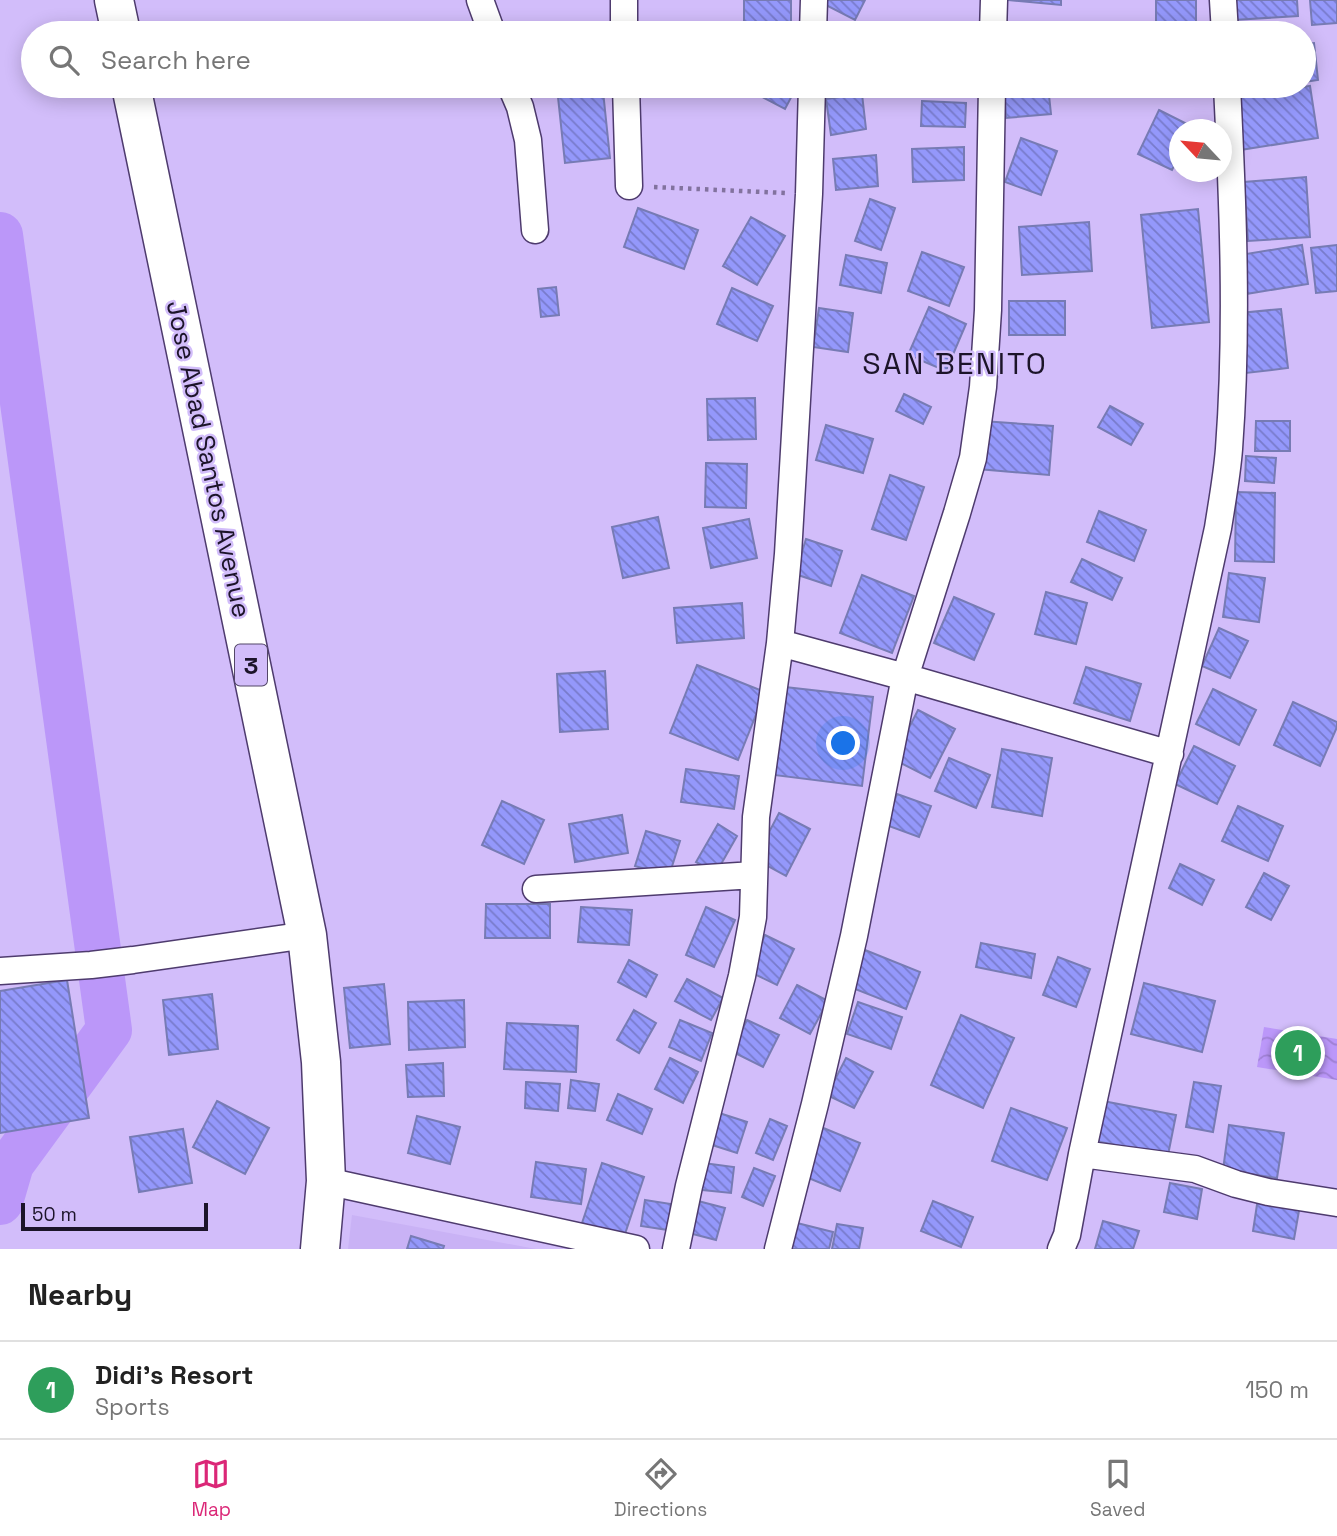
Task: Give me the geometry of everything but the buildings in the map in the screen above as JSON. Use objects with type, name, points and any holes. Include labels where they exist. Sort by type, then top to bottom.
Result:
[{"type":"highway","points":[[114,0],[118,21]]},
{"type":"highway","name":"Jose Abad Santos Avenue","points":[[133,98],[307,935],[321,1062],[326,1181],[320,1249]]},
{"type":"street","points":[[480,0],[488,21]]},
{"type":"street","points":[[624,0],[625,21]]},
{"type":"street","points":[[813,21],[814,0]]},
{"type":"street","points":[[993,21],[994,0]]},
{"type":"street","points":[[1223,0],[1224,21]]},
{"type":"street","points":[[516,98],[528,140],[535,230]]},
{"type":"street","points":[[626,98],[629,186]]},
{"type":"street","points":[[676,1249],[689,1186],[742,976],[753,917],[755,817],[780,643],[788,554],[809,194],[812,98]]},
{"type":"street","points":[[778,1249],[854,936],[905,677],[973,458],[983,387],[988,310],[992,98]]},
{"type":"street","points":[[1061,1249],[1067,1235],[1082,1154],[1219,528],[1229,451],[1234,351],[1228,98]]},
{"type":"street","points":[[780,643],[1170,754]]},
{"type":"street","points":[[536,889],[754,875]]},
{"type":"street","points":[[0,971],[91,965],[307,935]]},
{"type":"street","points":[[1082,1154],[1195,1169],[1268,1192],[1337,1203]]},
{"type":"street","points":[[326,1181],[636,1249]]},
{"type":"path","points":[[629,186],[809,194]]},
{"type":"shaded area","points":[[352,1215],[536,1249],[348,1249]]},
{"type":"water","points":[[1264,1027],[1337,1039],[1337,1080],[1257,1067]]},
{"type":"waterway","points":[[0,235],[109,1030],[11,1164],[0,1202]]},
{"type":"place","name":"Didi's Resort","points":[[1298,1053]]},
{"type":"district","name":"SAN BENITO","points":[[955,363]]}]
